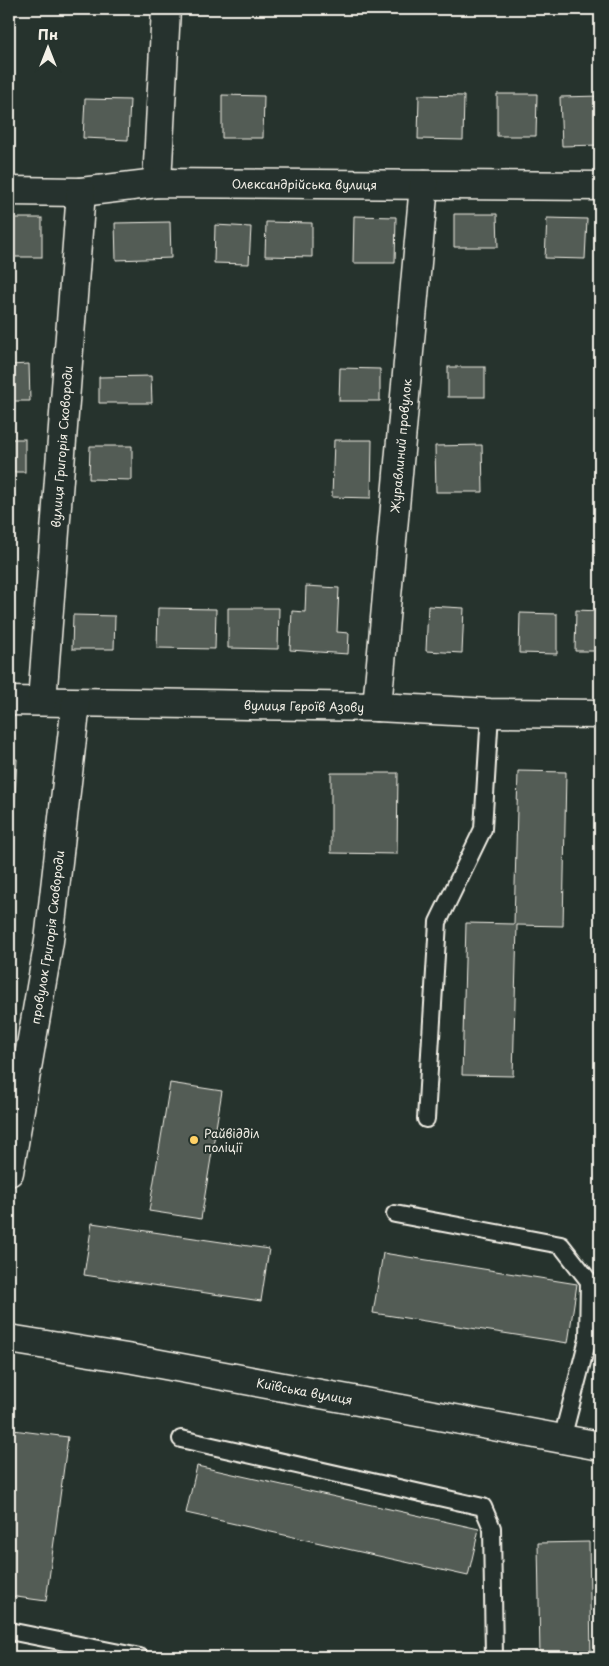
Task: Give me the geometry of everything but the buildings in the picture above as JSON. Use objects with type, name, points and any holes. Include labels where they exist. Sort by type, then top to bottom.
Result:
[{"type":"street","points":[[157,183],[166,9]]},
{"type":"street","name":"Олександрійська вулиця","points":[[9,191],[80,192],[157,183],[600,186]]},
{"type":"street","name":"Журавлиний провулок","points":[[377,707],[424,185]]},
{"type":"street","name":"вулиця Григорія Сковороди","points":[[42,701],[80,192]]},
{"type":"street","name":"вулиця Героїв Азову","points":[[9,700],[76,703],[377,707],[490,713],[600,714]]},
{"type":"street","name":"провулок Григорія Сковороди","points":[[9,1172],[49,941],[76,703]]},
{"type":"street","name":"Київська вулиця","points":[[9,1339],[142,1361],[600,1446]]},
{"type":"lane","points":[[426,1119],[438,922],[483,829],[490,713]]},
{"type":"lane","points":[[395,1214],[561,1245],[589,1281],[588,1338],[562,1439]]},
{"type":"lane","points":[[181,1439],[483,1507],[492,1528],[494,1657]]},
{"type":"lane","points":[[9,1631],[140,1657]]},
{"type":"place","name":"Райвідділ поліції","points":[[194,1140]]}]
